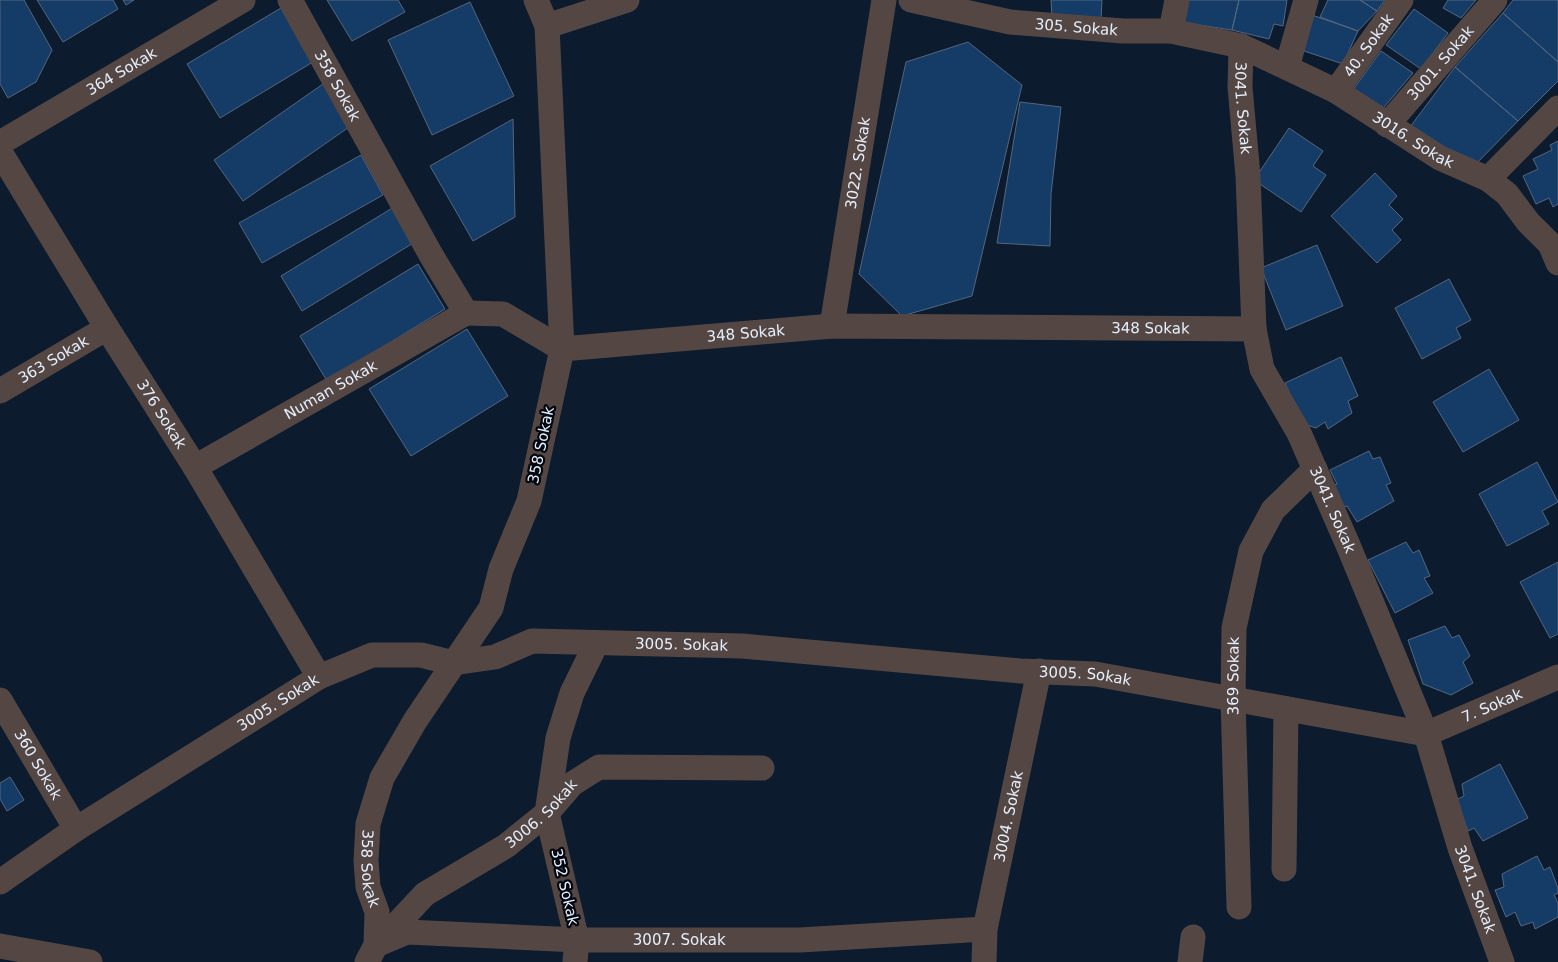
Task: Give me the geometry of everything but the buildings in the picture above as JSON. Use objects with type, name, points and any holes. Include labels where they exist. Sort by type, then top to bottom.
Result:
[{"type":"street","name":"364 Sokak","points":[[0,143],[243,0]]},
{"type":"street","name":"358 Sokak","points":[[290,0],[431,255],[466,313]]},
{"type":"street","points":[[536,0],[547,26],[562,349]]},
{"type":"street","points":[[547,26],[628,0]]},
{"type":"street","name":"3022. Sokak","points":[[832,326],[884,0]]},
{"type":"street","name":"305. Sokak","points":[[911,0],[1011,11],[1123,31],[1171,31],[1241,46]]},
{"type":"street","points":[[1171,31],[1177,0]]},
{"type":"street","points":[[1287,67],[1306,0]]},
{"type":"street","name":"40. Sokak","points":[[1336,92],[1401,0]]},
{"type":"street","name":"3001. Sokak","points":[[1387,126],[1495,0]]},
{"type":"street","name":"3016. Sokak","points":[[1241,46],[1336,92],[1440,158],[1488,179],[1507,194],[1528,222],[1550,244],[1558,263]]},
{"type":"street","name":"3041. Sokak","points":[[1241,46],[1240,87],[1248,176],[1254,329],[1262,369],[1299,433],[1426,734],[1460,848],[1502,962]]},
{"type":"street","points":[[1488,179],[1558,108]]},
{"type":"street","name":"376 Sokak","points":[[0,152],[194,467],[319,677]]},
{"type":"street","points":[[466,313],[503,314],[562,349]]},
{"type":"street","name":"Numan Sokak","points":[[194,467],[466,313]]},
{"type":"street","name":"348 Sokak","points":[[562,349],[832,326],[1254,329]]},
{"type":"street","name":"363 Sokak","points":[[0,391],[107,328]]},
{"type":"street","name":"358 Sokak","points":[[372,954],[377,912],[368,887],[366,862],[368,824],[382,778],[453,663],[491,608],[501,569],[529,501],[562,349]]},
{"type":"street","name":"369 Sokak","points":[[1239,907],[1233,699],[1234,628],[1251,552],[1273,510],[1315,469]]},
{"type":"street","name":"3005. Sokak","points":[[0,882],[76,829],[319,677],[372,655],[421,655],[453,663],[495,657],[532,641],[742,646],[1095,674],[1426,734]]},
{"type":"street","points":[[547,813],[558,738],[572,693],[596,644]]},
{"type":"street","name":"3004. Sokak","points":[[984,962],[985,929],[1039,671]]},
{"type":"street","name":"7. Sokak","points":[[1426,734],[1558,677]]},
{"type":"street","name":"360 Sokak","points":[[0,700],[76,829]]},
{"type":"street","points":[[1284,869],[1286,709]]},
{"type":"street","name":"3006. Sokak","points":[[358,962],[372,954],[425,894],[506,846],[547,813],[572,784],[599,767],[762,768]]},
{"type":"street","name":"352 Sokak","points":[[547,813],[576,951]]},
{"type":"street","name":"3007. Sokak","points":[[372,954],[408,932],[576,951],[801,951],[985,929]]},
{"type":"street","points":[[1190,962],[1193,937]]},
{"type":"street","points":[[0,946],[90,962]]}]
